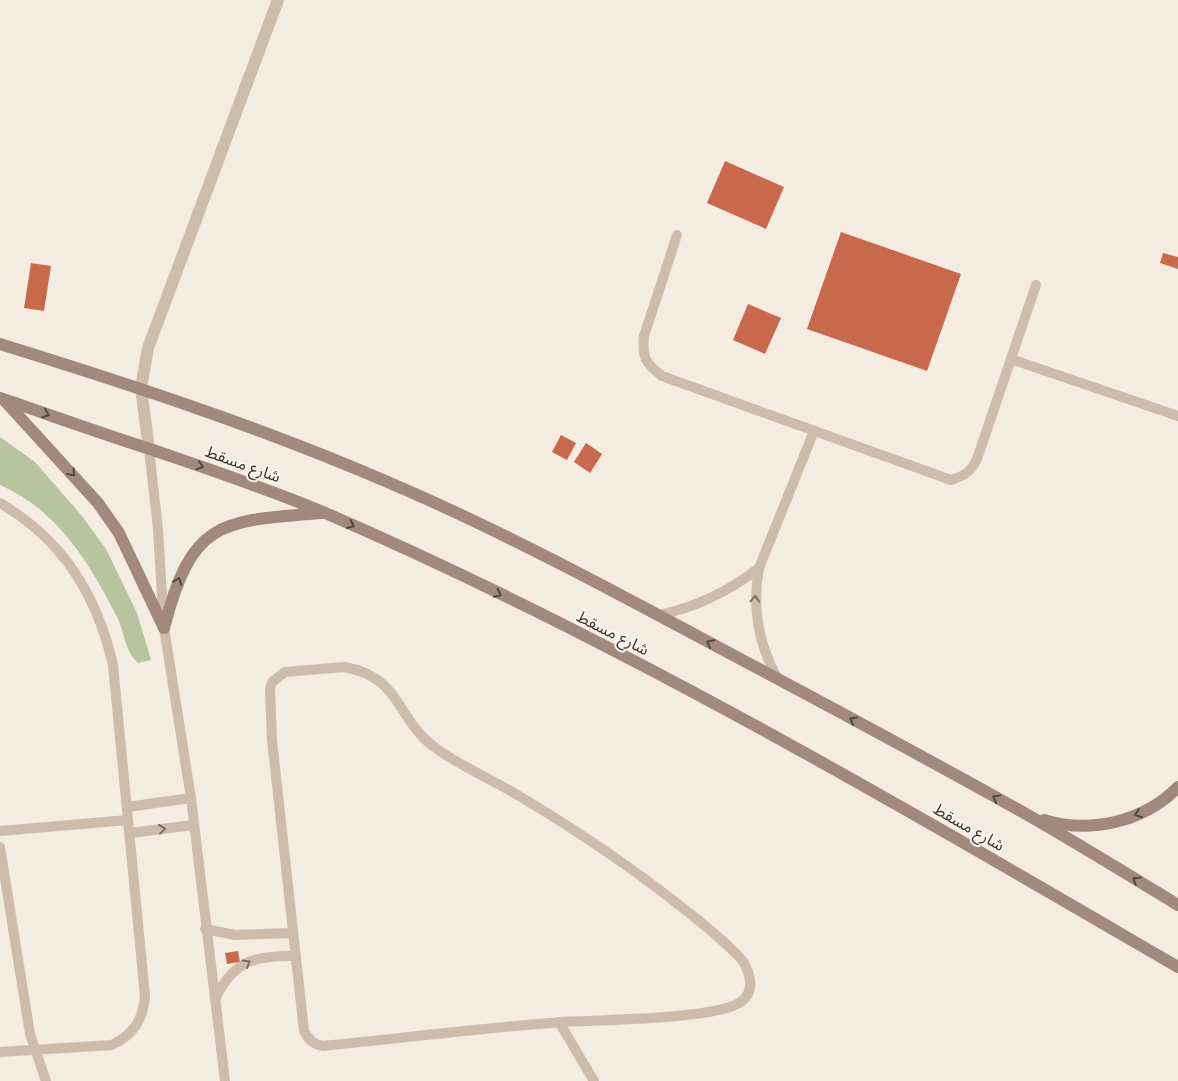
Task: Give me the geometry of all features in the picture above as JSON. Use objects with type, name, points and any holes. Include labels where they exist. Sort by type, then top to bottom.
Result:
[{"type":"street","points":[[149,449],[141,388],[148,348],[278,0]]},
{"type":"street","points":[[0,344],[141,388],[310,450],[391,483],[516,542],[659,615],[1028,815],[1178,905]]},
{"type":"street","points":[[1,399],[98,503],[119,533],[164,628]]},
{"type":"street","name":"شارع مسقط","points":[[1,399],[236,477],[323,512],[466,578],[605,646],[875,791],[1178,967]]},
{"type":"street","points":[[164,628],[180,575],[190,555],[205,538],[224,527],[245,520],[323,512]]},
{"type":"street","points":[[1028,815],[1056,824],[1086,826],[1116,822],[1144,812],[1178,788]]},
{"type":"lane","points":[[677,235],[644,336],[642,352],[649,366],[662,376],[951,480],[962,477],[972,469],[977,459],[1036,285]]},
{"type":"lane","points":[[1011,360],[1178,416]]},
{"type":"lane","points":[[777,678],[761,643],[757,624],[755,605],[759,568],[814,431]]},
{"type":"lane","points":[[149,449],[158,530],[164,628],[191,798],[224,1081]]},
{"type":"lane","points":[[0,503],[33,526],[54,546],[73,568],[98,614],[113,665],[145,996],[140,1020],[124,1039],[112,1045],[0,1052]]},
{"type":"lane","points":[[659,615],[681,610],[708,600],[728,590],[759,568]]},
{"type":"lane","points":[[344,667],[359,669],[385,684],[411,722],[437,749],[558,819],[642,876],[736,953],[747,968],[751,985],[747,996],[738,1004],[721,1010],[560,1022],[323,1046],[315,1044],[308,1039],[304,1031],[296,956],[272,740],[270,689],[272,682],[285,672],[344,667]]},
{"type":"lane","points":[[127,807],[191,798]]},
{"type":"lane","points":[[0,831],[128,820]]},
{"type":"lane","points":[[130,833],[194,825]]},
{"type":"lane","points":[[0,847],[34,1050],[46,1081]]},
{"type":"lane","points":[[205,929],[235,935],[293,933]]},
{"type":"lane","points":[[215,999],[230,976],[252,960],[265,955],[296,956]]},
{"type":"lane","points":[[560,1022],[594,1081]]},
{"type":"green space","points":[[0,437],[35,462],[82,516],[106,549],[137,613],[151,660],[138,663],[130,653],[118,619],[108,599],[71,541],[39,509],[21,496],[0,485]]},
{"type":"building","points":[[725,161],[784,187],[766,229],[707,203]]},
{"type":"building","points":[[841,232],[961,274],[927,371],[807,329]]},
{"type":"building","points":[[1163,253],[1178,257],[1178,269],[1160,263]]},
{"type":"building","points":[[31,263],[51,266],[44,311],[24,308]]},
{"type":"building","points":[[748,304],[781,318],[765,354],[733,340]]},
{"type":"building","points":[[561,435],[576,443],[567,460],[552,452]]},
{"type":"building","points":[[586,443],[602,454],[590,473],[574,462]]},
{"type":"building","points":[[238,951],[240,962],[227,964],[225,953]]}]
